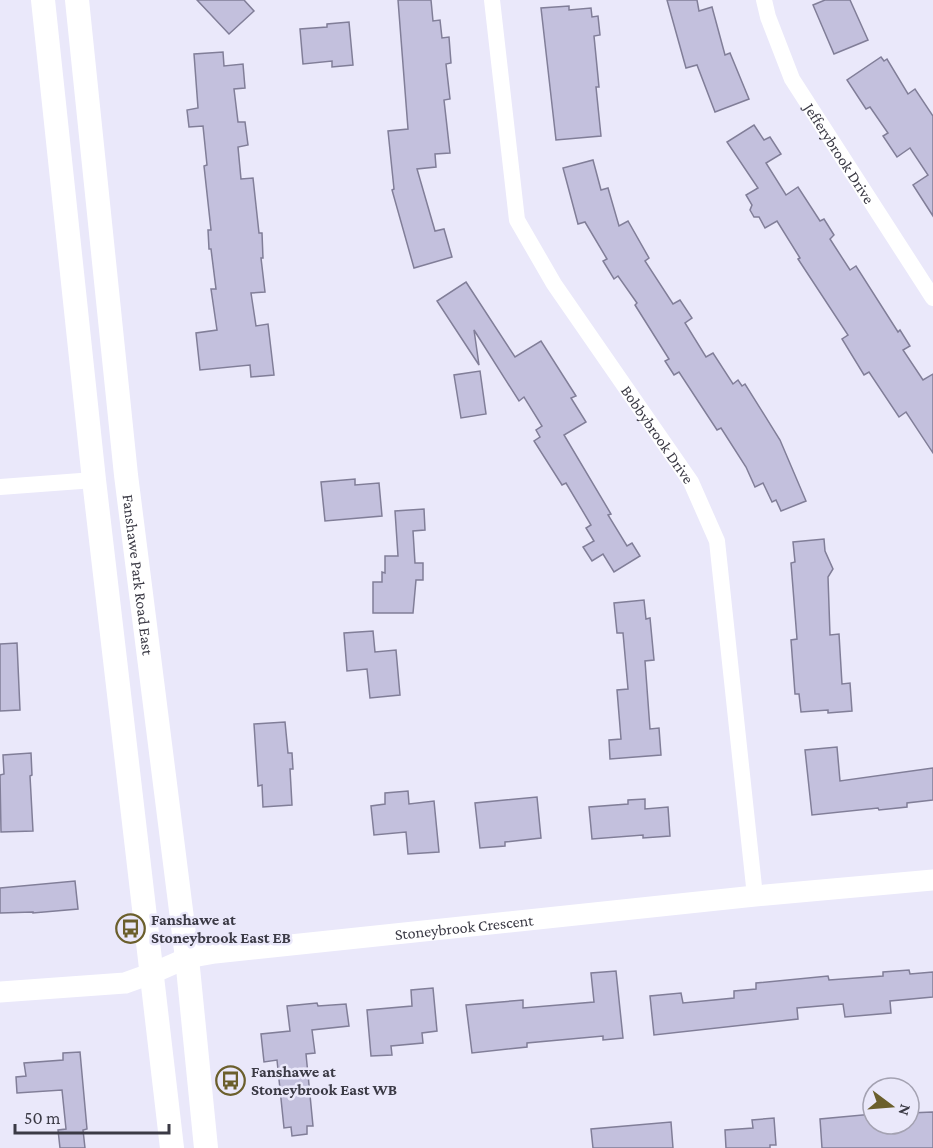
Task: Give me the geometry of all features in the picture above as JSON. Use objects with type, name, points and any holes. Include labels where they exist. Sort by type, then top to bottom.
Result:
[{"type":"main road","name":"Fanshawe Park Road East","points":[[43,0],[94,480],[172,1148]]},
{"type":"main road","name":"Fanshawe Park Road East","points":[[77,0],[126,475],[186,958],[206,1148]]},
{"type":"street","name":"Bobbybrook Drive","points":[[492,0],[517,220],[554,284],[691,482],[717,541],[755,896]]},
{"type":"street","name":"Jefferybrook Drive","points":[[764,0],[792,79],[933,298]]},
{"type":"street","points":[[0,487],[94,480]]},
{"type":"street","name":"Stoneybrook Crescent","points":[[0,992],[125,982],[153,973],[186,958],[226,952],[755,896],[933,880]]},
{"type":"building","points":[[197,0],[244,0],[254,11],[229,34]]},
{"type":"building","points":[[398,0],[431,0],[433,21],[440,20],[442,38],[449,37],[451,63],[446,64],[450,99],[444,100],[450,153],[435,154],[436,167],[417,169],[435,231],[444,229],[452,257],[414,268],[392,190],[394,189],[388,131],[408,129]]},
{"type":"building","points":[[667,0],[697,0],[699,11],[712,7],[725,55],[730,53],[749,99],[715,112],[697,65],[686,68]]},
{"type":"building","points":[[825,0],[850,0],[868,40],[834,54],[813,5]]},
{"type":"building","points":[[569,6],[569,10],[591,8],[592,17],[598,16],[600,35],[594,36],[601,136],[556,140],[541,8]]},
{"type":"building","points":[[349,22],[353,65],[332,67],[332,61],[303,64],[300,29],[327,27],[327,24]]},
{"type":"building","points":[[223,52],[224,66],[243,64],[245,88],[234,89],[238,122],[245,122],[248,145],[238,147],[241,179],[253,178],[259,233],[262,233],[263,258],[261,258],[265,292],[251,293],[256,326],[268,324],[274,375],[251,377],[250,365],[200,370],[196,333],[217,330],[211,289],[216,289],[211,249],[209,249],[208,230],[211,230],[204,166],[207,165],[203,126],[189,127],[187,110],[198,108],[194,54]]},
{"type":"building","points":[[881,57],[884,61],[887,59],[908,94],[915,89],[933,116],[933,216],[913,185],[928,175],[910,148],[897,157],[883,136],[888,133],[870,107],[866,109],[847,80]]},
{"type":"building","points":[[754,125],[764,140],[770,137],[781,154],[766,163],[786,195],[798,187],[820,221],[824,219],[834,235],[830,239],[850,270],[856,266],[898,332],[900,330],[910,346],[903,350],[923,380],[933,374],[933,453],[906,412],[899,417],[869,372],[864,375],[842,339],[848,335],[798,259],[800,258],[777,221],[765,228],[759,217],[754,217],[750,210],[752,205],[746,195],[758,188],[727,142]]},
{"type":"building","points":[[593,160],[601,190],[608,188],[619,226],[628,221],[649,258],[645,261],[673,304],[680,300],[692,318],[685,323],[706,357],[713,353],[733,384],[738,380],[742,386],[745,384],[780,440],[806,501],[781,511],[776,500],[772,502],[763,483],[755,487],[746,467],[721,428],[717,430],[679,372],[674,375],[665,361],[669,359],[635,305],[637,303],[618,276],[614,279],[603,261],[607,259],[585,222],[578,224],[563,168]]},
{"type":"building","points":[[466,282],[515,357],[541,341],[576,396],[571,398],[586,422],[564,435],[611,514],[608,515],[627,546],[632,543],[640,556],[614,572],[603,554],[592,561],[583,547],[594,541],[586,528],[591,525],[566,483],[562,485],[534,441],[540,437],[536,430],[542,426],[524,397],[519,401],[474,330],[479,365],[437,301]]},
{"type":"building","points":[[480,371],[486,414],[461,418],[454,375]]},
{"type":"building","points":[[355,479],[355,485],[379,483],[382,516],[325,521],[321,482]]},
{"type":"building","points":[[424,509],[425,530],[413,531],[415,563],[423,563],[423,580],[416,580],[413,613],[373,613],[373,582],[382,582],[382,572],[385,573],[385,556],[398,556],[395,511]]},
{"type":"building","points":[[824,539],[825,551],[833,569],[828,577],[830,635],[839,634],[842,684],[850,683],[852,711],[801,712],[799,694],[795,694],[791,640],[797,639],[791,563],[795,562],[793,542]]},
{"type":"building","points":[[644,600],[646,619],[650,618],[654,660],[645,661],[650,729],[659,728],[661,755],[610,759],[609,740],[621,739],[617,690],[628,689],[623,633],[617,633],[614,603]]},
{"type":"building","points":[[373,631],[375,652],[396,650],[400,695],[370,698],[367,669],[347,671],[344,633]]},
{"type":"building","points":[[17,643],[20,710],[0,711],[0,644]]},
{"type":"building","points":[[285,722],[288,753],[292,753],[293,769],[290,769],[292,805],[263,807],[262,785],[258,786],[254,724]]},
{"type":"building","points":[[837,747],[840,781],[933,768],[933,800],[907,803],[907,807],[812,815],[805,750]]},
{"type":"building","points":[[31,753],[33,831],[1,832],[0,775],[4,774],[3,755]]},
{"type":"building","points":[[408,791],[409,804],[434,801],[439,852],[408,854],[406,832],[374,835],[371,806],[385,804],[385,793]]},
{"type":"building","points":[[537,797],[541,838],[505,842],[505,846],[480,848],[475,803]]},
{"type":"building","points":[[645,799],[645,809],[668,807],[670,836],[643,838],[643,835],[592,839],[589,807],[628,804],[628,800]]},
{"type":"building","points":[[75,881],[78,909],[0,913],[0,888]]},
{"type":"building","points":[[909,970],[910,974],[933,972],[933,997],[890,1001],[891,1013],[845,1017],[843,1004],[797,1008],[798,1019],[654,1035],[650,996],[681,993],[683,1003],[734,998],[734,991],[756,989],[756,983],[828,976],[829,980],[883,976],[883,972]]},
{"type":"building","points":[[616,971],[623,1038],[603,1040],[603,1036],[527,1043],[527,1047],[472,1053],[466,1005],[523,1000],[523,1008],[594,1002],[591,973]]},
{"type":"building","points":[[433,988],[437,1031],[422,1033],[423,1043],[391,1046],[392,1055],[371,1056],[367,1010],[412,1006],[411,990]]},
{"type":"building","points":[[317,1003],[318,1006],[346,1004],[349,1026],[312,1030],[315,1053],[306,1054],[313,1126],[307,1126],[307,1134],[292,1136],[291,1127],[284,1128],[277,1060],[264,1062],[261,1034],[290,1031],[287,1006]]},
{"type":"building","points":[[80,1052],[87,1129],[83,1130],[85,1148],[60,1148],[58,1130],[66,1129],[62,1090],[17,1093],[16,1077],[26,1076],[24,1063],[63,1060],[63,1053]]},
{"type":"building","points":[[921,1112],[933,1112],[933,1148],[822,1148],[820,1119],[861,1115],[861,1136],[921,1136]]},
{"type":"building","points":[[774,1118],[776,1145],[770,1145],[770,1148],[726,1148],[725,1130],[753,1128],[752,1120]]},
{"type":"building","points":[[671,1122],[673,1148],[593,1148],[591,1129]]},
{"type":"place","name":"Fanshawe at Stoneybrook East EB","points":[[130,928]]},
{"type":"place","name":"Fanshawe at Stoneybrook East WB","points":[[230,1080]]}]
